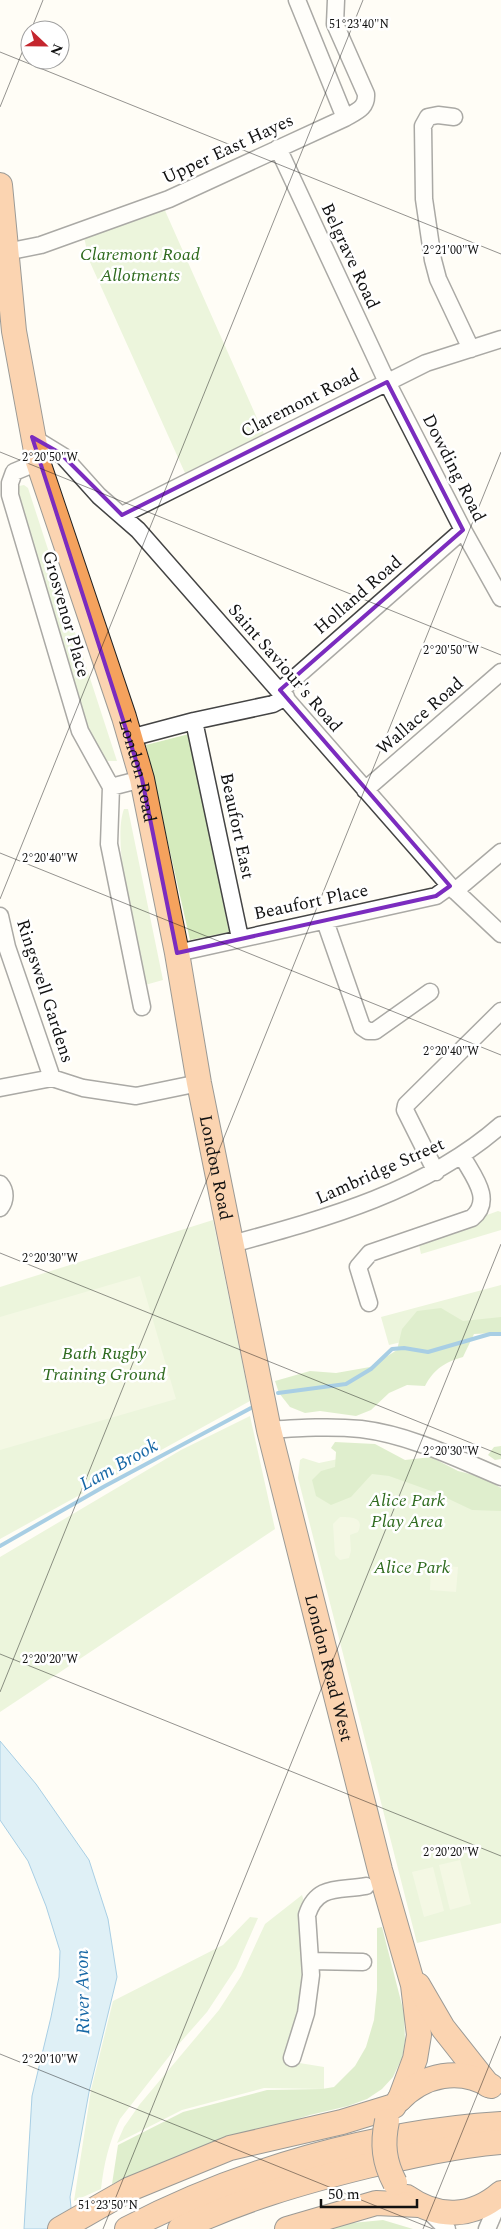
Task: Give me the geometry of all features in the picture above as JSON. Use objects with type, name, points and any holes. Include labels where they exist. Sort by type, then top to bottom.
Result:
[{"type":"highway","name":"London Road","points":[[0,185],[14,331],[32,437],[38,462],[142,779],[256,1363]]},
{"type":"highway","name":"London Road West","points":[[256,1363],[269,1430],[378,1883],[414,1985],[419,2035],[415,2060],[384,2137],[384,2153],[395,2183],[406,2195],[422,2206]]},
{"type":"highway","name":"London Road West","points":[[410,1970],[443,2028],[496,2089]]},
{"type":"highway","points":[[60,2229],[130,2189],[230,2148],[394,2109],[422,2082],[448,2075],[469,2077],[496,2089]]},
{"type":"highway","points":[[137,2224],[202,2195],[306,2158],[408,2134],[501,2124]]},
{"type":"highway","points":[[180,2229],[261,2195],[309,2180],[420,2154],[501,2142]]},
{"type":"highway","points":[[287,2229],[376,2203],[422,2206],[442,2213],[459,2213],[476,2209],[501,2194]]},
{"type":"street","points":[[297,0],[345,118]]},
{"type":"street","name":"Upper East Hayes","points":[[6,252],[41,246],[170,198],[345,118],[362,108],[367,102],[366,94],[335,24],[336,0]]},
{"type":"street","points":[[454,117],[438,115],[428,118],[423,126],[424,199],[438,279],[471,349]]},
{"type":"street","name":"Belgrave Road","points":[[278,148],[386,382]]},
{"type":"street","name":"Claremont Road","points":[[122,515],[426,363],[501,339]]},
{"type":"street","name":"Dowding Road","points":[[386,382],[463,530],[501,598]]},
{"type":"street","name":"Saint Saviour's Road","points":[[32,437],[63,456],[99,496],[122,515],[283,694],[452,889],[501,934]]},
{"type":"street","name":"Grosvenor Place","points":[[38,462],[7,472],[10,483],[10,495],[77,721],[88,749],[111,787]]},
{"type":"street","name":"Holland Road","points":[[130,738],[194,721],[273,704],[463,530]]},
{"type":"street","name":"Wallace Road","points":[[365,790],[501,672]]},
{"type":"street","name":"Beaufort East","points":[[194,721],[240,938]]},
{"type":"street","points":[[142,779],[111,787],[109,844],[142,1007]]},
{"type":"street","name":"Beaufort Place","points":[[177,952],[436,896],[452,889],[501,852]]},
{"type":"street","name":"Ringswell Gardens","points":[[0,916],[6,947],[52,1078]]},
{"type":"street","points":[[325,920],[362,1027],[368,1031],[375,1031],[430,992]]},
{"type":"street","points":[[436,1172],[405,1110],[406,1104],[501,1011]]},
{"type":"street","points":[[0,1088],[52,1078],[83,1088],[136,1096],[200,1083]]},
{"type":"street","points":[[462,1156],[501,1125]]},
{"type":"street","name":"Lambridge Street","points":[[232,1244],[316,1221],[374,1200],[436,1172],[462,1156],[483,1196],[480,1212],[472,1218],[370,1253],[358,1267],[369,1303]]},
{"type":"street","points":[[0,1184],[5,1193],[3,1204],[0,1208]]},
{"type":"street","points":[[269,1430],[304,1426],[361,1429],[385,1434],[435,1450],[501,1477]]},
{"type":"street","points":[[292,2058],[306,2013],[311,1975],[307,1915],[316,1897],[331,1890],[378,1883]]},
{"type":"street","points":[[310,1961],[363,1962]]},
{"type":"street","points":[[487,2229],[501,2194]]},
{"type":"street","points":[[422,2206],[447,2229]]},
{"type":"highlighted area","points":[[387,382],[463,530],[280,690],[450,886],[436,896],[177,953],[142,779],[32,437],[60,453],[122,515]]},
{"type":"green space","name":"Claremont Road Allotments","points":[[163,206],[264,434],[185,473],[89,260],[84,237]]},
{"type":"green space","points":[[24,485],[28,488],[117,761],[103,761],[92,748],[17,491],[19,486]]},
{"type":"green space","points":[[189,734],[229,932],[190,940],[146,745]]},
{"type":"green space","points":[[124,809],[128,809],[163,980],[145,985],[131,921],[123,869],[121,825]]},
{"type":"green space","points":[[498,1211],[501,1212],[501,1230],[421,1254],[418,1240]]},
{"type":"green space","name":"Bath Rugby Training Ground","points":[[213,1220],[250,1401],[0,1539],[0,1287]]},
{"type":"green space","points":[[140,1276],[176,1399],[0,1450],[0,1317]]},
{"type":"green space","points":[[501,1285],[501,1321],[492,1320],[389,1345],[381,1317]]},
{"type":"green space","points":[[441,1308],[463,1321],[501,1317],[501,1336],[495,1333],[474,1334],[463,1357],[441,1367],[432,1375],[425,1386],[407,1385],[389,1393],[371,1410],[356,1416],[320,1411],[305,1413],[290,1407],[279,1393],[275,1381],[310,1371],[336,1373],[370,1367],[397,1350],[402,1329],[417,1311]]},
{"type":"green space","points":[[250,1416],[275,1529],[0,1712],[0,1557],[181,1450]]},
{"type":"green space","points":[[335,1442],[375,1444],[405,1460],[431,1457],[458,1471],[482,1477],[501,1488],[501,1511],[472,1510],[434,1492],[389,1476],[372,1474],[351,1497],[331,1505],[316,1496],[312,1480],[321,1471],[335,1467],[336,1452],[331,1448]]},
{"type":"green space","points":[[501,1446],[501,1459],[495,1460],[488,1455],[494,1447]]},
{"type":"green space","name":"Alice Park","points":[[303,1458],[319,1463],[343,1458],[501,1493],[501,1923],[417,1943],[298,1478],[300,1460]]},
{"type":"green space","points":[[340,1517],[356,1519],[360,1523],[360,1527],[358,1532],[350,1535],[351,1551],[349,1558],[340,1560],[335,1555],[333,1524]]},
{"type":"green space","points":[[431,1565],[458,1567],[456,1592],[430,1590]]},
{"type":"green space","points":[[460,1860],[471,1904],[450,1910],[439,1865]]},
{"type":"green space","points":[[433,1867],[444,1911],[424,1917],[412,1872]]},
{"type":"green space","points":[[302,1895],[304,1902],[298,1915],[303,1979],[302,2001],[287,2061],[324,2067],[324,2089],[264,2088],[182,2110],[117,2143],[124,2127],[140,2104],[219,2010],[241,1976],[265,1924]]},
{"type":"green space","points":[[250,1917],[258,1918],[236,1968],[207,2012],[178,2045],[120,2119],[108,2153],[101,2189],[74,2201],[91,2090],[113,2001],[223,1945]]},
{"type":"green space","points":[[382,1927],[404,2013],[405,2041],[402,2058],[393,2077],[382,2089],[367,2099],[348,2106],[310,2115],[191,2152],[112,2184],[118,2145],[183,2112],[267,2090],[334,2087],[355,2066],[366,2047],[374,2020],[377,1990],[377,1928]]},
{"type":"green space","points":[[383,2220],[413,2229],[326,2229],[352,2223]]},
{"type":"water","name":"River Avon","points":[[0,1741],[36,1784],[89,1860],[108,1919],[117,1977],[89,2092],[70,2197],[73,2229],[24,2229],[32,2096],[59,1977],[60,1951],[46,1906],[28,1861],[0,1820]]},
{"type":"waterway","name":"Lam Brook","points":[[278,1393],[346,1384],[371,1369],[392,1349],[404,1348],[428,1352],[490,1334],[501,1334]]},
{"type":"waterway","name":"Lam Brook","points":[[0,1546],[105,1486],[251,1408]]},
{"type":"park label","name":"Alice Park Play Area","points":[[407,1510]]}]
